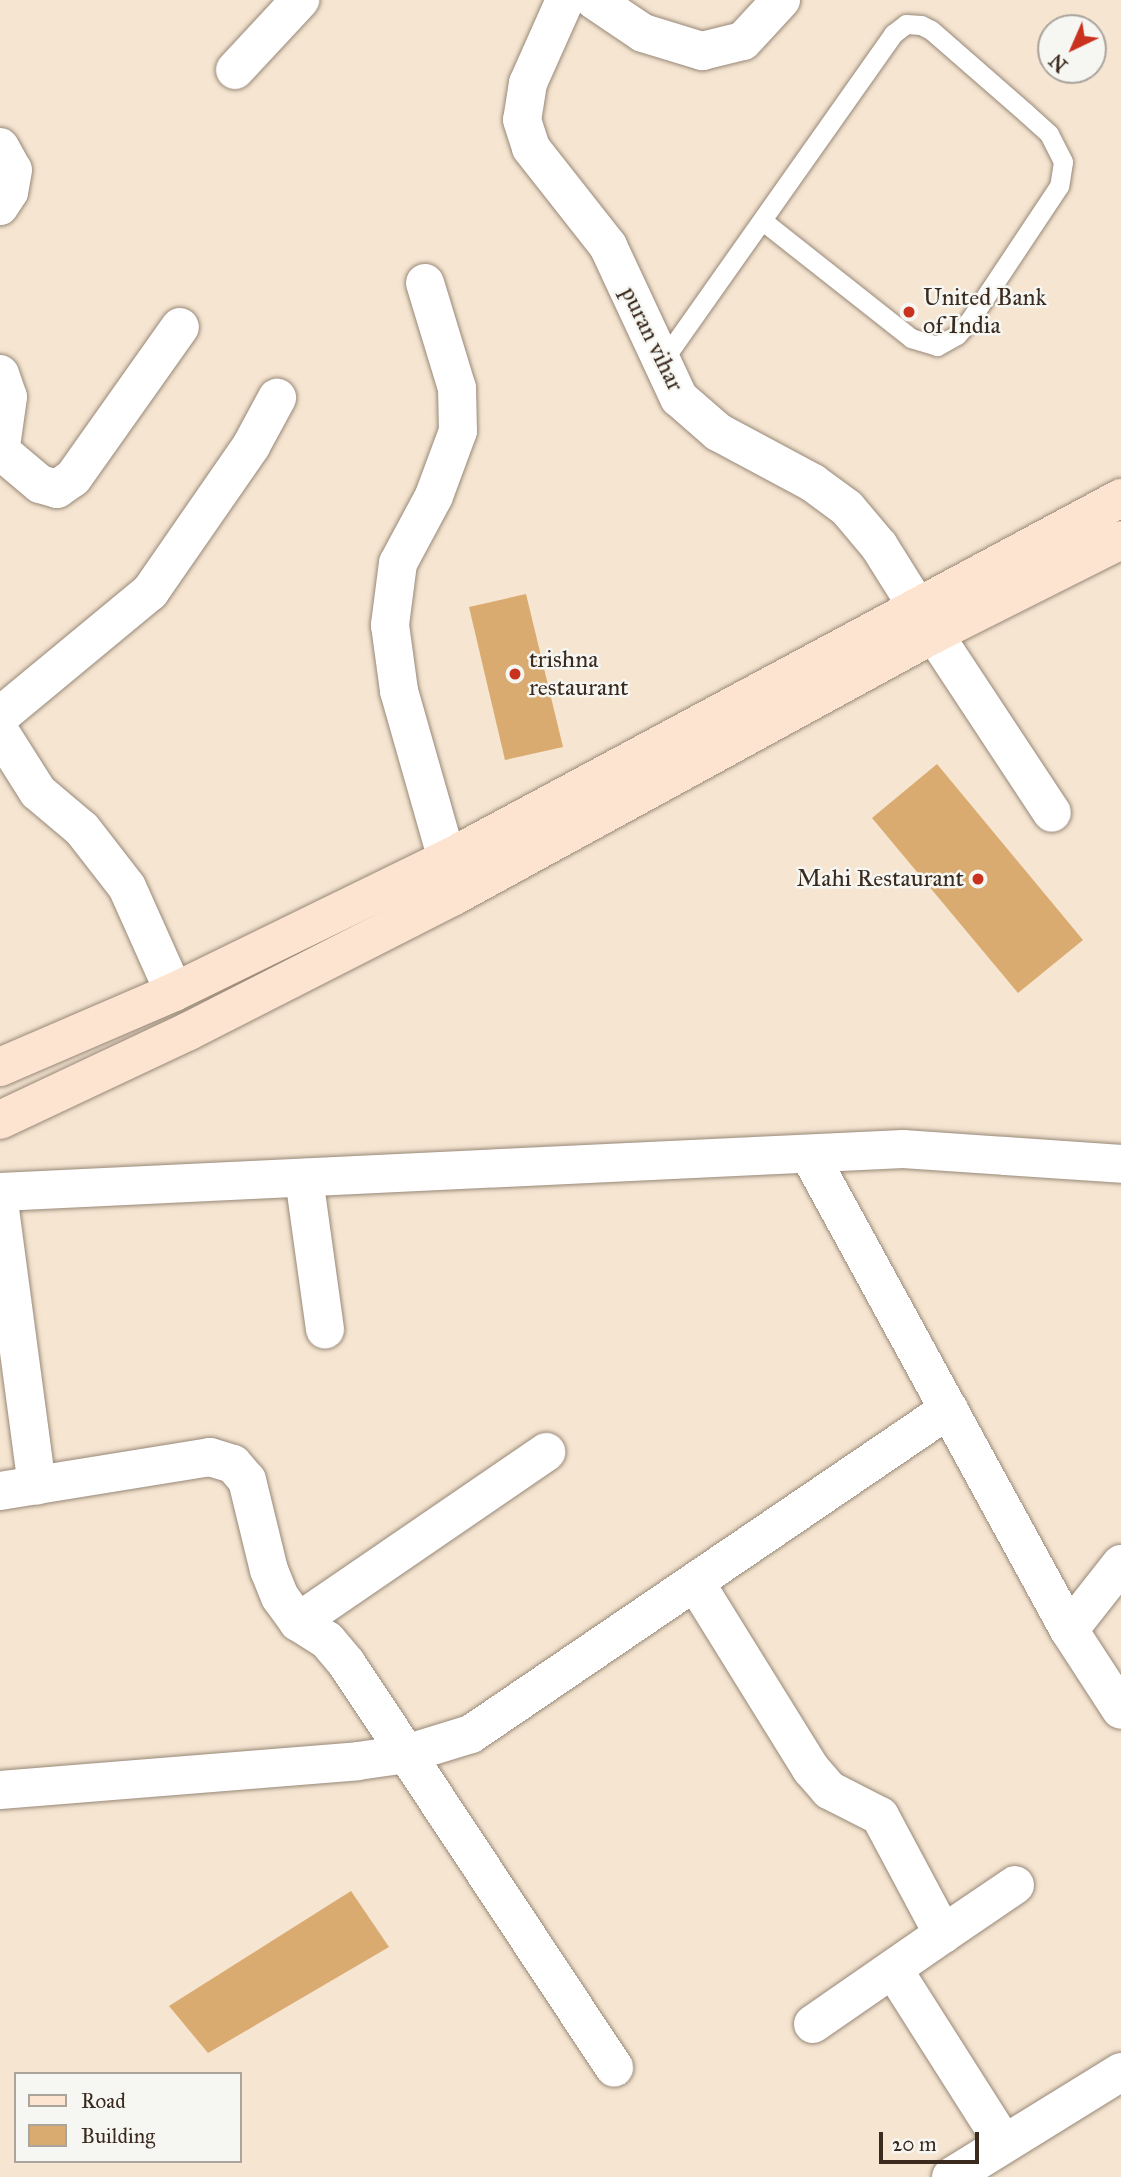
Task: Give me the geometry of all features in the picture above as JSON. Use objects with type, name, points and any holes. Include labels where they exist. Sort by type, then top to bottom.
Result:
[{"type":"main road","points":[[0,1120],[189,1031],[454,897],[925,620],[1121,498]]},
{"type":"main road","points":[[0,1067],[174,992],[925,620],[1121,540]]},
{"type":"street","points":[[235,70],[299,0]]},
{"type":"street","name":"puran vihar","points":[[565,0],[528,83],[522,120],[531,148],[608,246],[660,363],[679,398],[718,432],[813,482],[847,508],[879,546],[1052,813]]},
{"type":"street","points":[[594,0],[643,33],[702,51],[743,41],[781,0]]},
{"type":"street","points":[[0,147],[13,170],[9,192],[0,206]]},
{"type":"street","points":[[425,283],[457,388],[458,431],[434,496],[398,563],[390,625],[399,691],[447,859]]},
{"type":"street","points":[[0,374],[8,397],[1,453],[40,484],[57,489],[73,478],[180,327]]},
{"type":"street","points":[[0,716],[150,592],[251,446],[277,398]]},
{"type":"street","points":[[0,732],[38,792],[82,829],[127,887],[174,992]]},
{"type":"street","points":[[0,1192],[810,1156],[903,1149],[1121,1164]]},
{"type":"street","points":[[810,1156],[1069,1630],[1121,1710]]},
{"type":"street","points":[[304,1178],[325,1330]]},
{"type":"street","points":[[0,1209],[18,1488],[210,1457],[233,1464],[247,1480],[269,1570],[280,1597],[298,1622],[327,1640],[347,1664],[614,2068]]},
{"type":"street","points":[[0,1790],[344,1762],[406,1754],[471,1734],[949,1409]]},
{"type":"street","points":[[298,1622],[546,1451]]},
{"type":"street","points":[[1069,1630],[1121,1564]]},
{"type":"street","points":[[695,1582],[811,1769],[829,1790],[880,1816],[943,1934]]},
{"type":"street","points":[[813,2024],[1015,1885]]},
{"type":"street","points":[[893,1969],[1004,2144]]},
{"type":"street","points":[[951,2177],[1121,2072]]},
{"type":"lane","points":[[660,363],[893,34],[906,24],[921,25],[931,30],[1017,104],[1049,134],[1063,162],[1059,186],[970,320],[957,335],[937,346],[911,338],[763,221]]},
{"type":"building","name":"trishna restaurant","points":[[526,594],[563,747],[505,760],[469,607]]},
{"type":"building","name":"Mahi Restaurant","points":[[937,764],[1083,940],[1018,993],[872,818]]},
{"type":"building","points":[[351,1891],[389,1947],[208,2053],[169,2006]]},
{"type":"place","name":"United Bank of India","points":[[909,312]]},
{"type":"place","name":"trishna restaurant","points":[[515,674]]},
{"type":"place","name":"Mahi Restaurant","points":[[978,879]]}]
